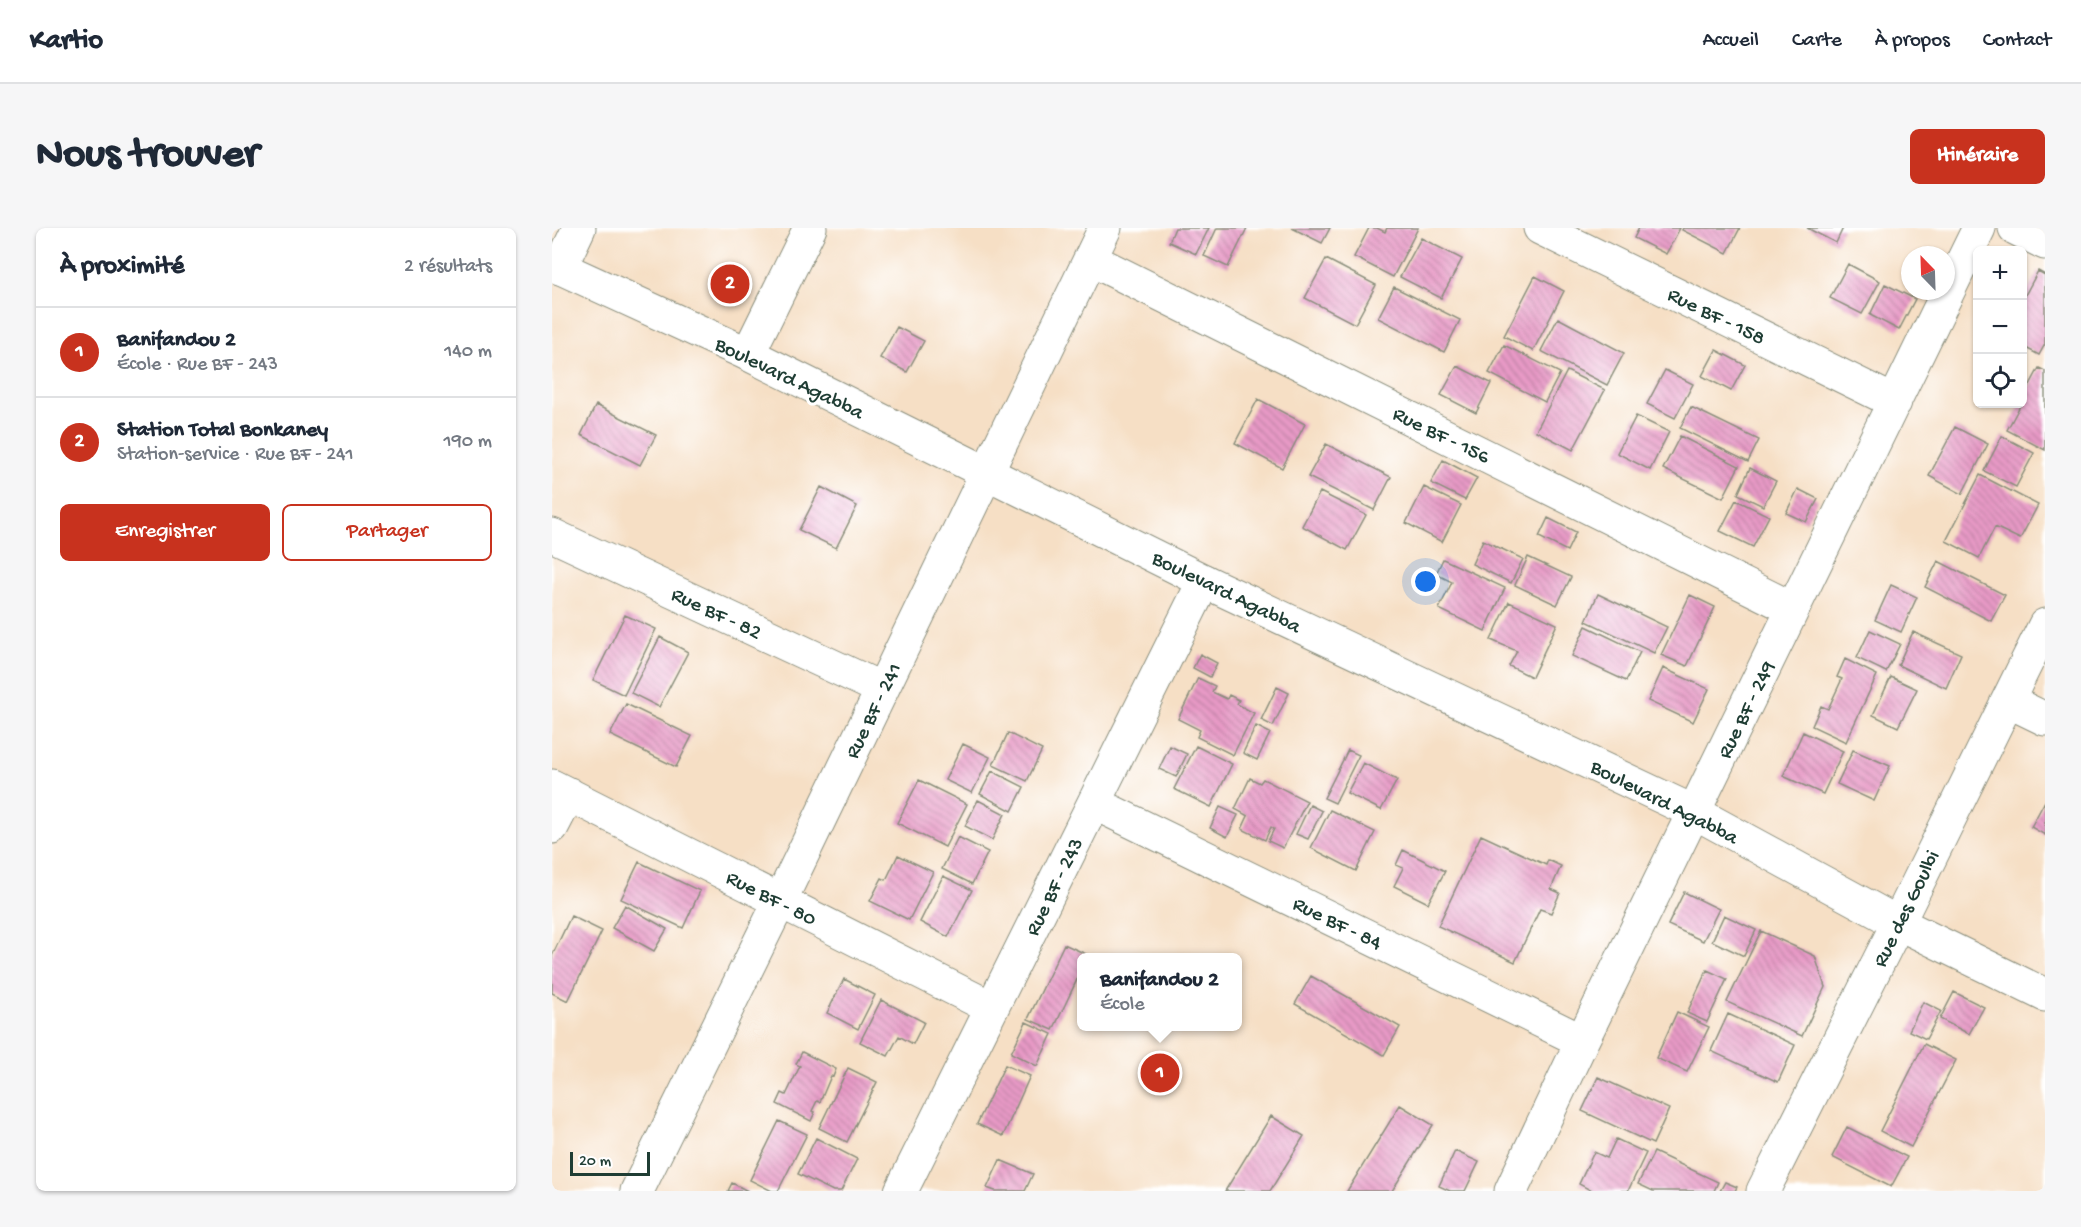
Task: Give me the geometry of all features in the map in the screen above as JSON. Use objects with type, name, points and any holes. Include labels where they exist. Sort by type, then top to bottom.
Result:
[{"type":"street","points":[[556,266],[579,228]]},
{"type":"street","points":[[748,354],[810,228]]},
{"type":"street","name":"Rue BF - 241","points":[[637,1191],[780,901],[1105,228]]},
{"type":"street","name":"Rue BF - 158","points":[[1540,228],[1895,402]]},
{"type":"street","name":"Rue BF - 249","points":[[1511,1191],[1979,228]]},
{"type":"street","points":[[2015,228],[2045,243]]},
{"type":"street","name":"Rue BF - 156","points":[[1090,259],[1793,609]]},
{"type":"street","name":"Boulevard Agabba","points":[[556,266],[748,354],[1204,581],[1694,812],[1898,923],[2045,995]]},
{"type":"street","name":"Rue BF - 82","points":[[552,535],[882,689]]},
{"type":"street","name":"Rue BF - 243","points":[[901,1191],[1204,581]]},
{"type":"street","name":"Rue des Goulbi","points":[[1764,1191],[2045,625]]},
{"type":"street","points":[[2008,701],[2045,719]]},
{"type":"street","points":[[552,827],[561,790]]},
{"type":"street","name":"Rue BF - 80","points":[[561,790],[992,1008]]},
{"type":"street","name":"Rue BF - 84","points":[[1094,803],[1582,1041]]},
{"type":"building","points":[[1175,228],[1209,228],[1196,254],[1169,242]]},
{"type":"building","points":[[1217,228],[1247,228],[1228,267],[1204,256]]},
{"type":"building","points":[[1292,228],[1330,228],[1322,243]]},
{"type":"building","points":[[1369,228],[1377,228],[1385,232],[1387,228],[1418,228],[1393,277],[1354,257]]},
{"type":"building","points":[[1639,228],[1680,228],[1666,254],[1634,238]]},
{"type":"building","points":[[1683,228],[1740,228],[1727,253],[1682,230]]},
{"type":"building","points":[[1807,228],[1843,228],[1836,243]]},
{"type":"building","points":[[1421,238],[1462,259],[1441,298],[1400,277]]},
{"type":"building","points":[[1326,259],[1376,285],[1355,324],[1305,298]]},
{"type":"building","points":[[1848,264],[1880,281],[1862,314],[1830,298]]},
{"type":"building","points":[[2038,271],[2045,275],[2045,344],[2039,355],[2027,349],[2027,292]]},
{"type":"building","points":[[1535,276],[1564,291],[1533,351],[1504,336]]},
{"type":"building","points":[[1885,284],[1901,292],[1901,300],[1914,300],[1899,330],[1870,315]]},
{"type":"building","points":[[1394,287],[1460,320],[1444,352],[1378,318]]},
{"type":"building","points":[[1558,318],[1624,353],[1607,385],[1541,351]]},
{"type":"building","points":[[897,327],[924,341],[907,372],[880,358]]},
{"type":"building","points":[[1504,345],[1560,373],[1545,402],[1489,373]]},
{"type":"building","points":[[1716,350],[1745,365],[1731,391],[1702,376]]},
{"type":"building","points":[[1457,366],[1491,383],[1476,413],[1441,395]]},
{"type":"building","points":[[2039,368],[2045,371],[2045,450],[2007,430],[2019,408],[2027,408],[2027,391]]},
{"type":"building","points":[[1665,370],[1693,384],[1675,418],[1647,404]]},
{"type":"building","points":[[1567,371],[1605,390],[1573,450],[1536,431]]},
{"type":"building","points":[[1258,399],[1305,424],[1282,468],[1235,443]]},
{"type":"building","points":[[596,405],[656,435],[640,465],[581,435]]},
{"type":"building","points":[[1691,407],[1759,440],[1748,462],[1680,428]]},
{"type":"building","points":[[1636,416],[1669,432],[1650,470],[1617,453]]},
{"type":"building","points":[[1955,427],[1988,444],[1962,494],[1929,476]]},
{"type":"building","points":[[1680,436],[1739,466],[1723,498],[1663,469]]},
{"type":"building","points":[[2002,436],[2034,453],[2016,487],[1984,471]]},
{"type":"building","points":[[1326,444],[1391,477],[1374,510],[1308,477]]},
{"type":"building","points":[[1443,460],[1477,478],[1465,500],[1431,483]]},
{"type":"building","points":[[1750,468],[1776,481],[1763,506],[1738,494]]},
{"type":"building","points":[[1980,475],[2038,505],[2020,539],[1995,527],[1979,558],[1946,541]]},
{"type":"building","points":[[821,487],[857,506],[836,548],[799,530]]},
{"type":"building","points":[[1424,487],[1461,505],[1442,542],[1406,523]]},
{"type":"building","points":[[1798,489],[1818,499],[1806,522],[1786,513]]},
{"type":"building","points":[[1320,492],[1366,515],[1347,550],[1302,526]]},
{"type":"building","points":[[1736,500],[1769,516],[1753,547],[1720,531]]},
{"type":"building","points":[[1548,518],[1576,532],[1567,551],[1539,537]]},
{"type":"building","points":[[1483,540],[1523,559],[1511,583],[1472,564]]},
{"type":"building","points":[[1528,557],[1571,577],[1557,605],[1515,585]]},
{"type":"building","points":[[1443,559],[1505,588],[1485,631],[1439,609],[1452,582],[1436,574]]},
{"type":"building","points":[[1938,561],[2005,595],[1991,621],[1925,587]]},
{"type":"building","points":[[1891,585],[1917,597],[1901,632],[1875,620]]},
{"type":"building","points":[[1598,594],[1667,627],[1654,653],[1586,621]]},
{"type":"building","points":[[1690,595],[1715,607],[1687,666],[1661,655]]},
{"type":"building","points":[[1509,602],[1557,624],[1532,677],[1509,666],[1517,651],[1491,640]]},
{"type":"building","points":[[625,615],[656,629],[624,695],[593,680]]},
{"type":"building","points":[[1586,626],[1640,652],[1626,681],[1572,656]]},
{"type":"building","points":[[1870,630],[1900,644],[1886,672],[1857,658]]},
{"type":"building","points":[[1913,632],[1961,654],[1946,688],[1898,665]]},
{"type":"building","points":[[660,637],[688,652],[659,707],[631,693]]},
{"type":"building","points":[[1200,654],[1217,663],[1210,677],[1193,668]]},
{"type":"building","points":[[1845,659],[1877,675],[1846,742],[1812,726],[1821,706],[1828,709],[1842,679],[1837,677]]},
{"type":"building","points":[[1663,668],[1709,689],[1693,722],[1648,701]]},
{"type":"building","points":[[1891,677],[1917,689],[1898,727],[1873,715]]},
{"type":"building","points":[[1198,678],[1215,686],[1212,692],[1227,699],[1229,695],[1239,700],[1237,704],[1254,713],[1233,755],[1197,737],[1200,730],[1178,719]]},
{"type":"building","points":[[1277,687],[1289,693],[1273,726],[1261,720]]},
{"type":"building","points":[[626,704],[692,736],[676,767],[610,735]]},
{"type":"building","points":[[1256,726],[1270,733],[1257,760],[1243,753]]},
{"type":"building","points":[[1803,732],[1843,751],[1823,794],[1783,776]]},
{"type":"building","points":[[1008,733],[1042,750],[1027,781],[993,765]]},
{"type":"building","points":[[963,744],[990,757],[972,793],[945,780]]},
{"type":"building","points":[[1170,746],[1187,754],[1176,777],[1159,769]]},
{"type":"building","points":[[1196,746],[1232,764],[1211,807],[1174,789]]},
{"type":"building","points":[[1348,750],[1359,755],[1335,803],[1324,798]]},
{"type":"building","points":[[1853,750],[1890,766],[1874,801],[1837,784]]},
{"type":"building","points":[[1363,763],[1397,780],[1381,810],[1347,793]]},
{"type":"building","points":[[992,771],[1024,787],[1012,811],[980,794]]},
{"type":"building","points":[[1250,778],[1260,783],[1263,779],[1307,801],[1283,848],[1268,841],[1274,829],[1271,827],[1265,840],[1242,829],[1248,816],[1235,809]]},
{"type":"building","points":[[919,780],[967,804],[945,847],[897,823]]},
{"type":"building","points":[[978,800],[1005,814],[992,840],[965,826]]},
{"type":"building","points":[[2045,801],[2045,835],[2031,827]]},
{"type":"building","points":[[1310,805],[1322,811],[1308,839],[1296,834]]},
{"type":"building","points":[[1220,807],[1238,815],[1227,837],[1210,828]]},
{"type":"building","points":[[1330,810],[1375,832],[1356,871],[1311,848]]},
{"type":"building","points":[[1481,835],[1546,865],[1548,860],[1561,866],[1551,889],[1560,893],[1551,913],[1540,909],[1515,962],[1438,926]]},
{"type":"building","points":[[958,837],[988,852],[972,884],[942,869]]},
{"type":"building","points":[[1403,850],[1445,871],[1428,903],[1394,886],[1403,868],[1396,865]]},
{"type":"building","points":[[898,855],[933,872],[909,920],[870,901],[882,878],[886,880]]},
{"type":"building","points":[[639,862],[700,891],[683,928],[621,899]]},
{"type":"building","points":[[943,876],[972,890],[948,937],[920,922]]},
{"type":"building","points":[[1684,892],[1719,909],[1703,941],[1668,925]]},
{"type":"building","points":[[625,905],[667,929],[654,951],[612,928]]},
{"type":"building","points":[[1724,915],[1756,930],[1744,956],[1712,941]]},
{"type":"building","points":[[571,916],[602,931],[568,1001],[552,993],[552,956]]},
{"type":"building","points":[[1761,931],[1815,956],[1825,987],[1802,1036],[1727,1002]]},
{"type":"building","points":[[1064,944],[1084,953],[1077,953],[1077,980],[1053,1030],[1028,1019]]},
{"type":"building","points":[[1707,970],[1727,979],[1707,1022],[1687,1013]]},
{"type":"building","points":[[1311,976],[1400,1027],[1384,1055],[1295,1004]]},
{"type":"building","points":[[844,979],[875,995],[858,1029],[827,1013]]},
{"type":"building","points":[[1954,992],[1984,1007],[1969,1034],[1940,1019]]},
{"type":"building","points":[[881,1000],[924,1022],[913,1044],[899,1036],[888,1056],[860,1042]]},
{"type":"building","points":[[1923,1002],[1941,1011],[1926,1039],[1909,1031]]},
{"type":"building","points":[[1677,1012],[1709,1027],[1687,1072],[1656,1058]]},
{"type":"building","points":[[1728,1014],[1795,1045],[1778,1082],[1711,1051]]},
{"type":"building","points":[[1026,1022],[1052,1034],[1037,1066],[1011,1053]]},
{"type":"building","points":[[1924,1044],[1956,1060],[1911,1147],[1880,1131]]},
{"type":"building","points":[[802,1052],[836,1069],[820,1102],[817,1101],[812,1111],[815,1112],[811,1121],[777,1104],[782,1093],[786,1095],[800,1066],[796,1064]]},
{"type":"building","points":[[1005,1065],[1030,1076],[1003,1136],[977,1124]]},
{"type":"building","points":[[848,1068],[877,1082],[847,1142],[819,1128]]},
{"type":"building","points":[[1598,1077],[1669,1109],[1653,1144],[1582,1111]]},
{"type":"building","points":[[1400,1105],[1433,1125],[1392,1191],[1347,1191]]},
{"type":"building","points":[[1271,1116],[1304,1136],[1270,1191],[1225,1191]]},
{"type":"building","points":[[779,1121],[807,1134],[778,1191],[772,1191],[750,1180]]},
{"type":"building","points":[[1847,1127],[1907,1157],[1891,1187],[1832,1157]]},
{"type":"building","points":[[816,1138],[857,1159],[841,1191],[833,1191],[798,1174]]},
{"type":"building","points":[[1616,1139],[1646,1153],[1628,1191],[1592,1191],[1579,1184],[1594,1152],[1607,1158]]},
{"type":"building","points":[[1455,1151],[1479,1162],[1465,1191],[1450,1191],[1439,1186]]},
{"type":"building","points":[[1654,1152],[1718,1182],[1714,1191],[1653,1191],[1638,1184]]},
{"type":"building","points":[[1000,1160],[1033,1174],[1025,1191],[995,1191],[987,1188]]},
{"type":"building","points":[[1725,1182],[1737,1187],[1735,1191],[1720,1191]]},
{"type":"building","points":[[732,1183],[748,1191],[728,1191]]},
{"type":"place","name":"Station Total Bonkaney","points":[[730,284]]},
{"type":"place","name":"Banifandou 2","points":[[1160,1073]]}]
